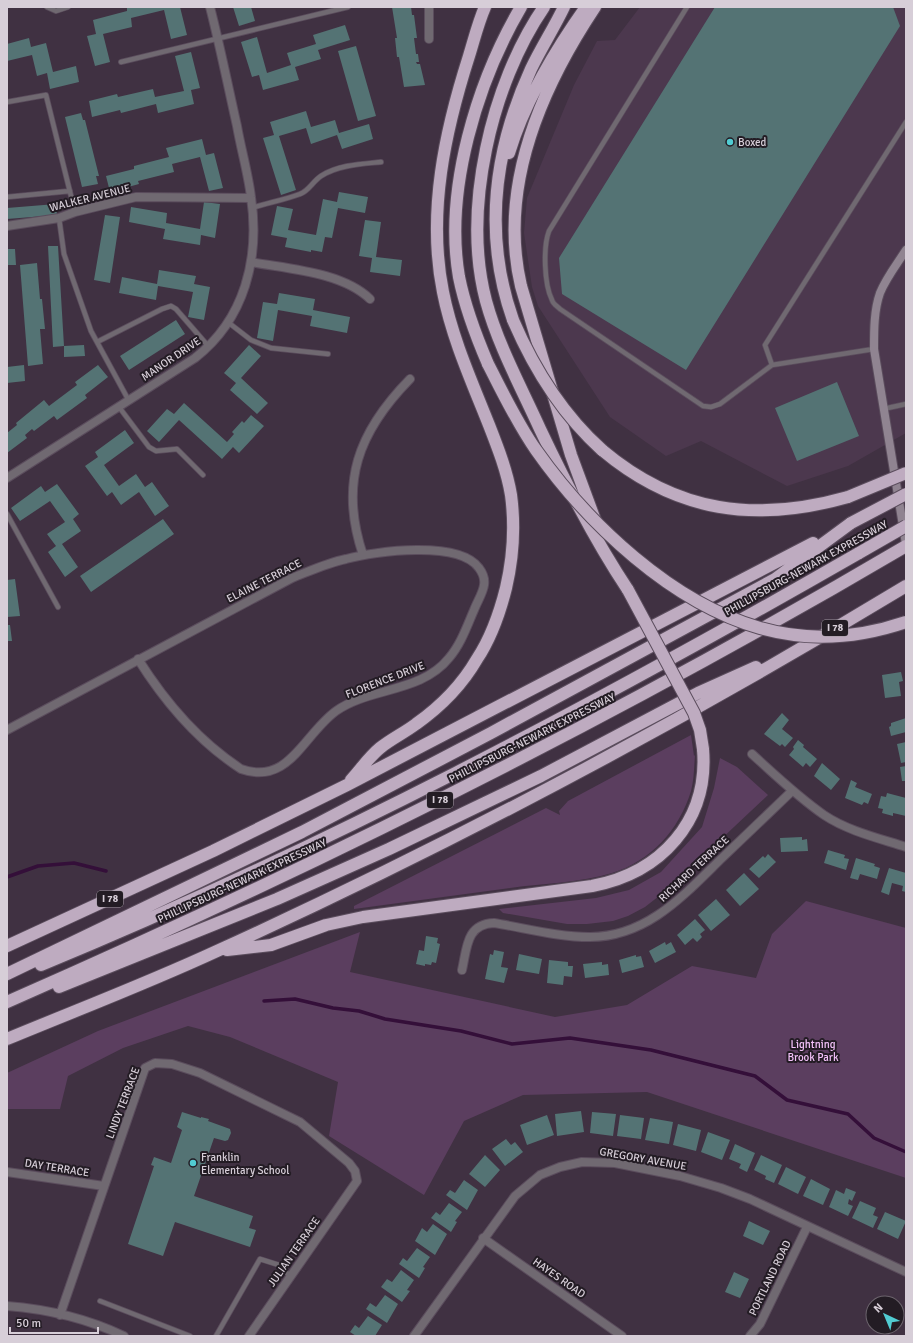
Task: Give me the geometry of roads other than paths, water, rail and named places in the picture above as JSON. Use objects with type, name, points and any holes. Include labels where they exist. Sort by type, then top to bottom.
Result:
[{"type":"highway","points":[[347,785],[380,748],[426,716],[452,693],[466,676],[478,659],[488,640],[496,620],[508,579],[513,537],[511,494],[500,453],[461,352],[448,311],[443,291],[438,246],[438,204],[443,160],[451,118],[485,7]]},
{"type":"highway","points":[[470,55],[493,7]]},
{"type":"highway","points":[[521,7],[501,46],[481,98],[466,150],[457,199],[456,245],[459,276],[466,305],[488,364],[506,400],[528,438],[572,496],[623,547],[651,569],[690,596],[721,613],[748,624],[773,631],[798,635],[830,636],[861,634],[906,622]]},
{"type":"highway","points":[[544,7],[513,65],[496,111],[488,143],[478,206],[477,236],[481,277],[488,307],[500,340],[549,448],[594,535],[628,590]]},
{"type":"highway","points":[[564,7],[531,68],[515,108],[496,180],[498,266],[505,299],[529,356],[555,396],[577,425],[602,450],[625,468],[662,489],[703,503],[724,508],[768,511],[788,510],[848,497],[906,473]]},
{"type":"highway","points":[[496,215],[511,149],[527,108],[556,51],[586,7]]},
{"type":"highway","points":[[216,952],[270,945],[326,925],[362,917],[592,886],[624,878],[642,869],[658,858],[673,843],[685,826],[694,808],[701,789],[704,764],[700,730],[694,713],[628,590],[590,509],[571,455],[521,286],[514,246],[514,223],[517,190],[521,168],[533,129],[557,73],[594,7]]},
{"type":"highway","name":"PHILLIPSBURG-NEWARK EXPRESSWAY","points":[[7,946],[212,851],[347,785],[906,494]]},
{"type":"highway","points":[[7,974],[289,838],[490,734],[775,578],[852,523]]},
{"type":"highway","name":"PHILLIPSBURG-NEWARK EXPRESSWAY","points":[[7,979],[203,895],[356,822],[584,705],[906,526]]},
{"type":"highway","name":"PHILLIPSBURG-NEWARK EXPRESSWAY","points":[[7,1002],[247,894],[396,822],[656,688],[860,573],[906,545]]},
{"type":"highway","name":"I 78","points":[[7,1039],[216,952],[356,886],[512,808],[695,710],[906,586]]},
{"type":"highway","points":[[7,1006],[89,977],[349,867],[528,782],[617,737],[698,692],[805,646]]},
{"type":"street","name":"MANOR DRIVE","points":[[7,478],[129,401],[195,358],[209,347],[229,323],[243,291],[251,262],[253,243],[251,198],[219,39],[210,7]]},
{"type":"street","points":[[429,7],[429,39]]},
{"type":"street","name":"WALKER AVENUE","points":[[7,226],[59,218],[75,212],[136,197],[251,198]]},
{"type":"street","points":[[906,250],[885,283],[878,299],[874,349],[906,545]]},
{"type":"street","points":[[251,262],[338,280],[352,286],[370,299]]},
{"type":"street","points":[[363,555],[358,540],[353,509],[354,477],[358,461],[369,431],[377,418],[386,404],[410,379]]},
{"type":"street","name":"ELAINE TERRACE","points":[[7,730],[292,578],[319,567],[363,555],[403,550],[432,551],[461,554],[474,561],[482,572],[484,584],[462,637]]},
{"type":"street","name":"FLORENCE DRIVE","points":[[138,659],[153,684],[186,724],[230,762],[249,772],[267,772],[276,770],[291,759],[319,726],[337,711],[354,702],[420,680],[435,672],[449,658],[462,637]]},
{"type":"street","points":[[752,754],[792,791],[824,815],[861,833],[906,847]]},
{"type":"street","name":"RICHARD TERRACE","points":[[462,970],[471,934],[478,926],[482,924],[494,923],[571,936],[591,937],[623,932],[651,921],[678,901],[792,791]]},
{"type":"street","name":"LINDY TERRACE","points":[[60,1315],[145,1068],[155,1063],[168,1062],[200,1073],[300,1122],[349,1163],[354,1171],[357,1181]]},
{"type":"street","name":"GREGORY AVENUE","points":[[414,1336],[483,1238],[515,1196],[531,1181],[560,1167],[593,1161],[615,1163],[680,1176],[721,1188],[750,1199],[807,1227],[906,1272]]},
{"type":"street","name":"DAY TERRACE","points":[[7,1172],[104,1186]]},
{"type":"street","name":"JULIAN TERRACE","points":[[249,1336],[357,1181]]},
{"type":"street","name":"PORTLAND ROAD","points":[[750,1336],[760,1324],[807,1227]]},
{"type":"street","name":"HAYES ROAD","points":[[483,1238],[622,1336]]},
{"type":"street","points":[[7,1306],[28,1308],[60,1315],[110,1329],[124,1336]]},
{"type":"lane","points":[[47,7],[56,11],[68,7]]},
{"type":"lane","points":[[121,62],[348,7]]},
{"type":"lane","points":[[687,7],[549,231],[544,245],[549,290],[552,301],[560,309],[703,406],[711,407],[720,404],[772,365],[874,349]]},
{"type":"lane","points":[[7,102],[46,95],[75,212]]},
{"type":"lane","points":[[772,365],[765,345],[906,122]]},
{"type":"lane","points":[[252,208],[300,194],[308,189],[317,179],[332,170],[356,164],[381,162]]},
{"type":"lane","points":[[7,197],[70,191]]},
{"type":"lane","points":[[59,218],[64,254],[91,331],[129,401]]},
{"type":"lane","points":[[97,342],[162,308],[171,306],[176,309],[209,347]]},
{"type":"lane","points":[[229,323],[251,340],[271,348],[328,354]]},
{"type":"lane","points":[[883,409],[906,404]]},
{"type":"lane","points":[[119,407],[148,447],[156,451],[177,449],[203,475]]},
{"type":"lane","points":[[7,514],[58,607]]},
{"type":"lane","points":[[216,1336],[260,1259],[279,1265],[290,1276]]},
{"type":"lane","points":[[100,1301],[190,1336]]},
{"type":"waterway","points":[[7,877],[38,866],[74,863],[106,871]]},
{"type":"waterway","points":[[264,1001],[295,999],[333,1008],[359,1011],[385,1019],[461,1031],[512,1044],[570,1038],[651,1050],[755,1076],[787,1100],[848,1114],[874,1138],[906,1152]]},
{"type":"place","name":"Boxed","points":[[730,142]]},
{"type":"place","name":"Franklin Elementary School","points":[[193,1163]]},
{"type":"park label","name":"Lightning Brook Park","points":[[813,1050]]}]
